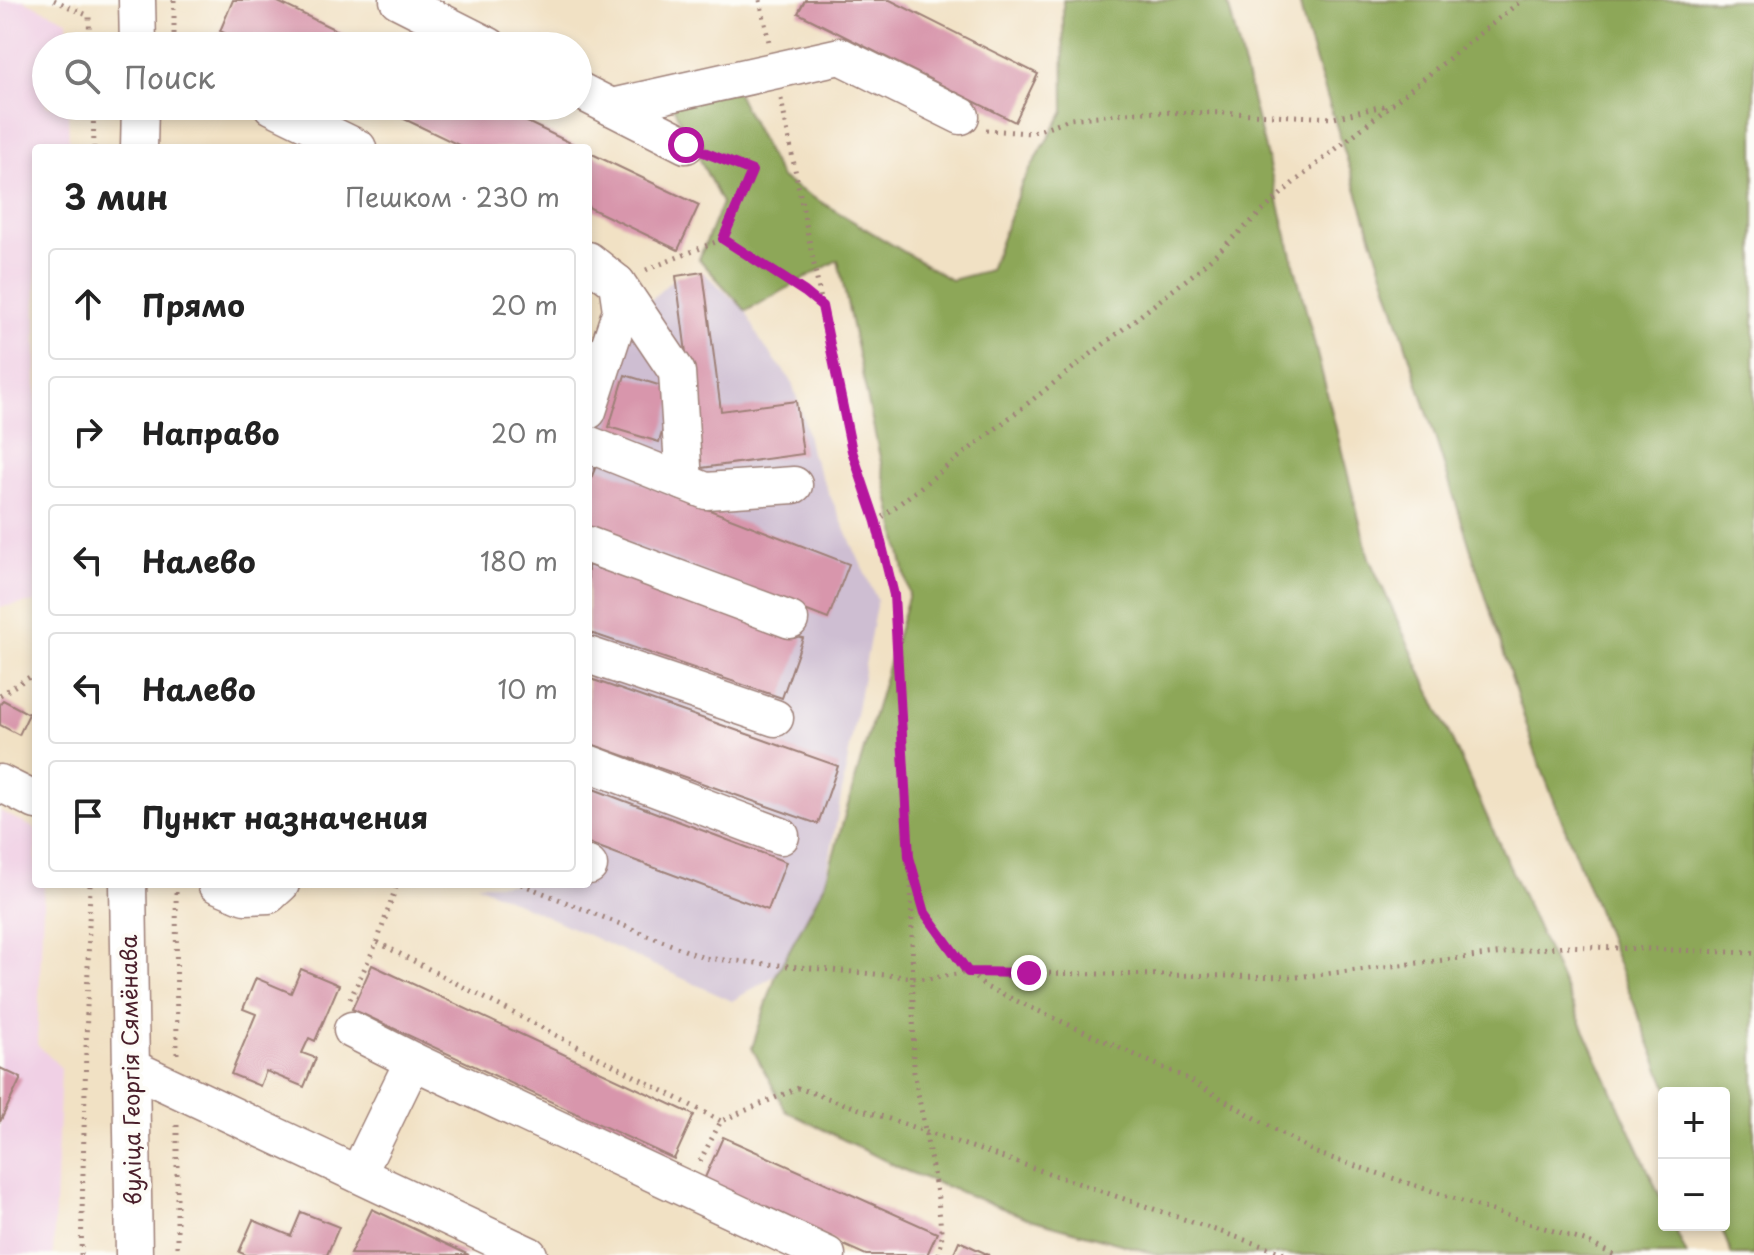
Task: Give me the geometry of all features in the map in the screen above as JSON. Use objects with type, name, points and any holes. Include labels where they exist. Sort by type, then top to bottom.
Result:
[{"type":"street","points":[[137,0],[138,32]]},
{"type":"street","points":[[398,0],[461,32]]},
{"type":"street","points":[[611,107],[840,56],[961,116]]},
{"type":"street","points":[[592,97],[686,145]]},
{"type":"street","points":[[139,144],[140,120]]},
{"type":"street","points":[[301,120],[350,144]]},
{"type":"street","points":[[592,263],[617,283],[677,372],[684,482]]},
{"type":"street","points":[[592,399],[621,310],[617,283]]},
{"type":"street","points":[[592,446],[706,491],[794,485]]},
{"type":"street","points":[[592,546],[790,620]]},
{"type":"street","points":[[592,656],[775,718]]},
{"type":"street","points":[[592,765],[781,836]]},
{"type":"street","points":[[0,783],[32,799]]},
{"type":"street","name":"вуліца Георгія Сямёнава","points":[[128,888],[134,1255]]},
{"type":"street","points":[[226,888],[245,896],[269,895],[277,888]]},
{"type":"street","points":[[352,1030],[685,1188],[812,1252]]},
{"type":"street","points":[[358,1174],[413,1061]]},
{"type":"street","points":[[130,1067],[529,1255]]},
{"type":"path","points":[[54,0],[89,16],[90,32]]},
{"type":"path","points":[[174,0],[174,32]]},
{"type":"path","points":[[760,0],[852,451],[876,522],[894,595],[911,864],[914,1072],[940,1213],[942,1241],[938,1255]]},
{"type":"path","points":[[876,522],[1196,272],[1292,184],[1522,0]]},
{"type":"path","points":[[961,116],[987,132],[1030,133],[1070,119],[1136,112],[1334,118],[1388,105]]},
{"type":"path","points":[[93,120],[94,144]]},
{"type":"path","points":[[617,283],[723,239],[752,171],[686,145]]},
{"type":"path","points":[[723,239],[822,306]]},
{"type":"path","points":[[0,695],[32,675]]},
{"type":"path","points":[[911,864],[925,913],[968,972],[986,987],[1186,1078],[1316,1153],[1587,1242],[1614,1255]]},
{"type":"path","points":[[81,1255],[90,888]]},
{"type":"path","points":[[352,1030],[343,1014],[377,942],[396,888]]},
{"type":"path","points":[[531,888],[704,958],[928,979],[968,972],[1297,977],[1565,946],[1754,953]]},
{"type":"path","points":[[377,942],[721,1121]]},
{"type":"path","points":[[685,1188],[721,1121],[798,1088],[1289,1255]]},
{"type":"shaded area","points":[[0,0],[23,0],[67,20],[67,32],[32,32],[32,120],[68,120],[69,144],[32,144],[32,603],[0,607]]},
{"type":"shaded area","points":[[703,272],[746,311],[761,342],[791,380],[811,453],[877,600],[825,884],[776,975],[732,1001],[485,888],[592,888],[592,356],[676,276]]},
{"type":"shaded area","points":[[0,811],[32,827],[32,888],[44,888],[37,1044],[61,1068],[53,1255],[0,1255]]},
{"type":"green space","points":[[1063,0],[1227,0],[1369,558],[1658,1192],[1658,1231],[1676,1231],[1687,1255],[1160,1255],[1030,1219],[906,1171],[786,1111],[752,1048],[776,975],[825,884],[909,594],[838,260],[746,311],[699,259],[722,203],[670,101],[725,70],[781,178],[951,280],[990,270],[1022,183],[1064,111]]},
{"type":"green space","points":[[1299,0],[1754,0],[1754,1255],[1732,1255],[1722,1231],[1730,1231],[1730,1087],[1667,1087],[1535,752],[1304,24]]},
{"type":"building","points":[[233,0],[274,0],[340,32],[222,32]]},
{"type":"building","points":[[805,0],[890,0],[1038,74],[1015,122],[798,13]]},
{"type":"building","points":[[406,120],[523,120],[573,144],[457,144]]},
{"type":"building","points":[[592,154],[699,205],[678,250],[592,209]]},
{"type":"building","points":[[703,272],[721,411],[796,401],[803,454],[701,468],[676,276]]},
{"type":"building","points":[[625,375],[675,390],[659,442],[609,427]]},
{"type":"building","points":[[596,466],[849,564],[828,619],[592,528],[592,476]]},
{"type":"building","points":[[592,566],[803,638],[782,698],[592,633]]},
{"type":"building","points":[[592,679],[838,766],[818,824],[592,744]]},
{"type":"building","points":[[3,700],[29,714],[19,735],[0,725]]},
{"type":"building","points":[[592,789],[786,862],[768,910],[592,844]]},
{"type":"building","points":[[372,965],[694,1115],[674,1159],[352,1009]]},
{"type":"building","points":[[301,969],[339,985],[315,1041],[309,1038],[302,1053],[316,1058],[304,1087],[266,1071],[260,1086],[231,1074],[256,1014],[243,1009],[256,978],[291,993]]},
{"type":"building","points":[[0,1068],[21,1078],[0,1122]]},
{"type":"building","points":[[723,1137],[937,1233],[927,1255],[866,1255],[703,1182]]},
{"type":"building","points":[[372,1209],[469,1255],[350,1254]]},
{"type":"building","points":[[301,1212],[339,1227],[327,1255],[246,1255],[239,1252],[253,1220],[291,1236]]},
{"type":"building","points":[[959,1241],[989,1255],[953,1255]]},
{"type":"route","points":[[686,145],[752,171],[723,239],[822,306],[852,451],[876,522],[894,595],[909,857],[925,913],[968,972],[1029,973]]}]
